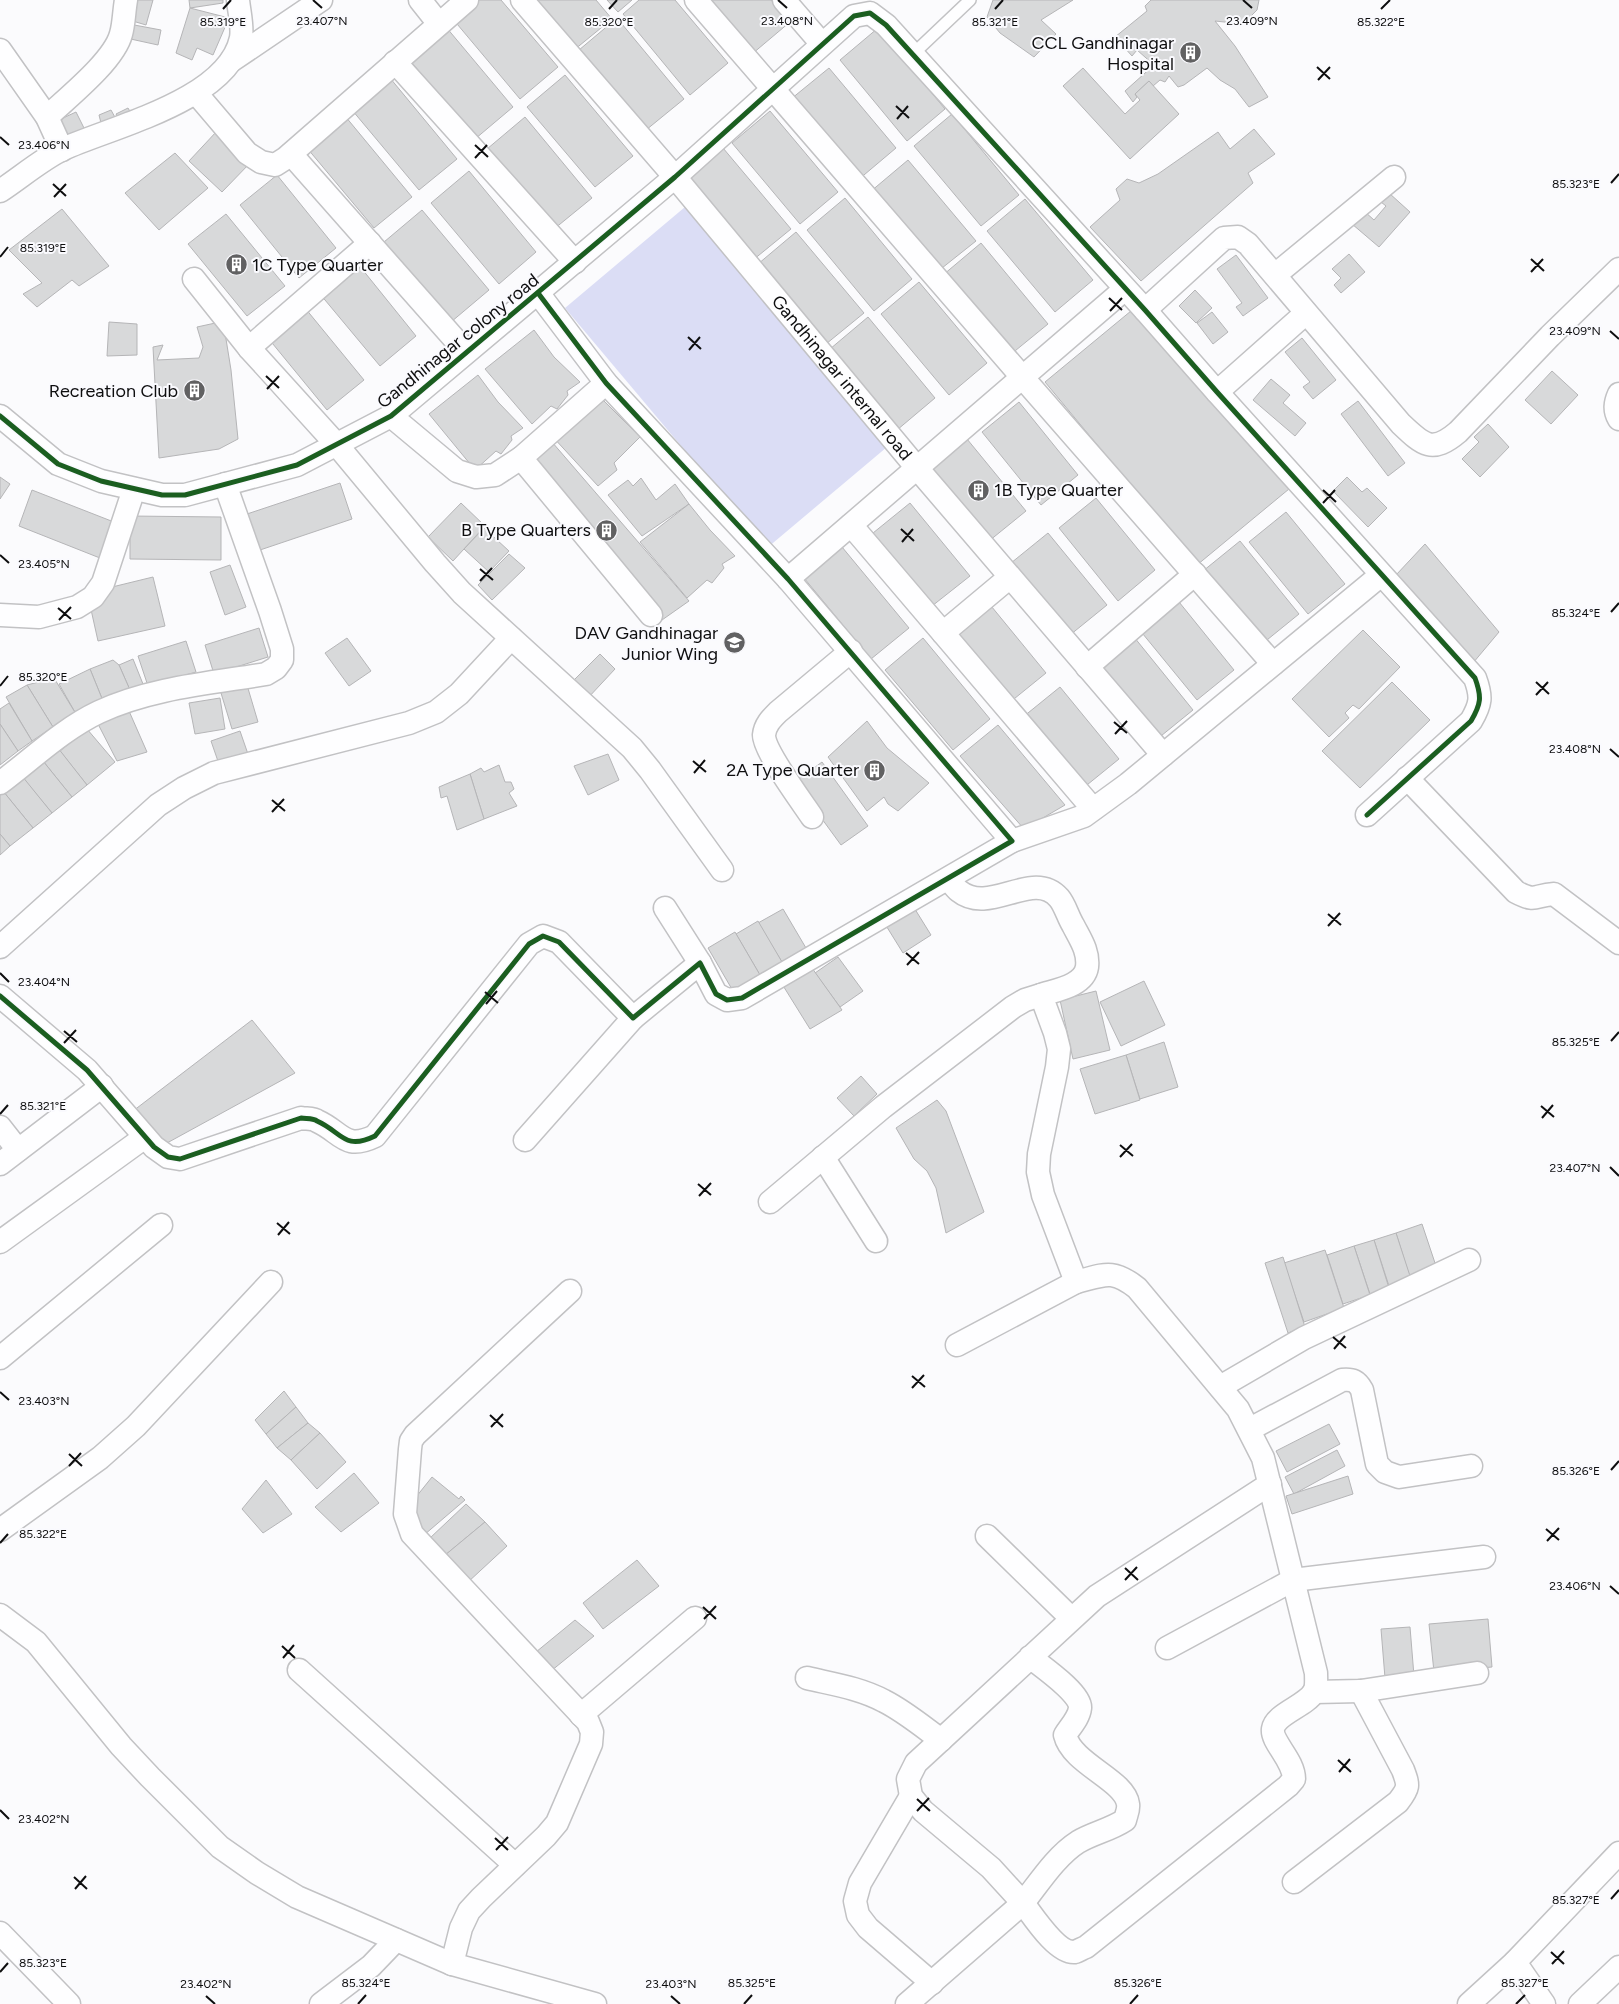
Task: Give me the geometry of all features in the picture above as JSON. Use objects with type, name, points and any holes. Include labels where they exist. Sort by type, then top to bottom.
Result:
[{"type":"street","points":[[47,117],[114,50],[121,36],[126,0]]},
{"type":"street","points":[[231,61],[241,37],[238,0]]},
{"type":"street","points":[[0,191],[62,150],[172,105],[196,92],[215,78],[231,61],[321,0]]},
{"type":"street","points":[[420,0],[439,24]]},
{"type":"street","points":[[196,92],[247,153],[261,162],[274,165],[291,154],[466,0]]},
{"type":"street","name":"Gandhinagar internal road","points":[[522,0],[676,177],[916,468],[1163,755]]},
{"type":"street","points":[[696,0],[1023,378],[1274,664]]},
{"type":"street","points":[[784,0],[822,44]]},
{"type":"street","name":"Gandhinagar colony road","points":[[0,416],[58,464],[102,482],[162,495],[185,495],[297,465],[391,416],[676,177],[854,16],[870,13],[886,25],[912,55]]},
{"type":"street","points":[[0,50],[47,117],[62,150]]},
{"type":"street","points":[[912,55],[1145,310],[1475,678],[1480,693],[1479,708],[1471,721],[1367,814]]},
{"type":"street","points":[[395,62],[575,262]]},
{"type":"street","points":[[291,154],[466,352]]},
{"type":"street","points":[[1275,275],[1394,177]]},
{"type":"street","points":[[1145,310],[1224,238],[1238,237],[1248,244],[1401,424],[1418,440],[1433,445],[1444,444],[1458,432],[1550,336],[1619,269]]},
{"type":"street","points":[[249,348],[370,243]]},
{"type":"street","points":[[194,279],[249,348],[337,445],[435,564],[511,638],[632,748],[722,870]]},
{"type":"street","points":[[788,579],[1125,289]]},
{"type":"street","points":[[538,292],[606,383],[788,579],[1012,841]]},
{"type":"street","points":[[1217,392],[1306,313]]},
{"type":"street","points":[[391,416],[456,471],[476,477],[495,475],[521,458],[606,383]]},
{"type":"street","points":[[1619,394],[1616,401],[1616,412],[1619,419]]},
{"type":"street","points":[[521,458],[651,615]]},
{"type":"street","points":[[0,783],[72,727],[115,705],[152,694],[266,674],[276,668],[282,660],[282,649],[225,484]]},
{"type":"street","points":[[0,615],[39,617],[77,607],[92,597],[103,583],[134,490]]},
{"type":"street","points":[[851,525],[1093,809]]},
{"type":"street","points":[[1087,666],[1194,574]]},
{"type":"street","points":[[665,908],[700,963],[716,994],[727,1000],[742,998],[1012,841],[1084,816],[1128,784],[1381,575]]},
{"type":"street","points":[[943,633],[1010,577]]},
{"type":"street","points":[[0,947],[158,805],[184,788],[214,773],[409,723],[436,712],[460,694],[511,638]]},
{"type":"street","points":[[812,817],[769,751],[764,736],[768,723],[778,712],[851,651]]},
{"type":"street","points":[[1407,778],[1516,892],[1528,899],[1537,898],[1544,894],[1554,894],[1619,943]]},
{"type":"street","points":[[770,1202],[889,1102],[1013,1007],[1025,1000],[1070,986],[1082,979],[1087,969],[1087,952],[1059,898],[1047,889],[1034,887],[983,900],[959,891],[949,879]]},
{"type":"street","points":[[0,996],[66,1051],[102,1086],[145,1137],[168,1157],[180,1159],[301,1118],[316,1120],[346,1141],[361,1143],[375,1136],[529,944],[543,936],[559,942],[633,1018]]},
{"type":"street","points":[[525,1140],[633,1018],[700,963]]},
{"type":"street","points":[[1041,995],[1059,1049],[1039,1154],[1038,1172],[1042,1195],[1076,1282]]},
{"type":"street","points":[[0,1164],[102,1086]]},
{"type":"street","points":[[0,1127],[18,1150]]},
{"type":"street","points":[[0,1242],[145,1137]]},
{"type":"street","points":[[823,1157],[876,1242]]},
{"type":"street","points":[[0,1358],[161,1225]]},
{"type":"street","points":[[1220,1387],[1304,1338],[1469,1260]]},
{"type":"street","points":[[957,1345],[1076,1282],[1110,1274],[1123,1277],[1137,1288],[1238,1409],[1250,1430],[1263,1458],[1270,1484],[1316,1673],[1314,1692],[1308,1699],[1275,1723],[1272,1730],[1274,1738],[1294,1771],[1294,1779],[1288,1786],[1086,1947],[1075,1952],[1063,1950],[1053,1941],[991,1868],[923,1811],[911,1796],[908,1780],[916,1763],[1097,1596],[1270,1484]]},
{"type":"street","points":[[0,1530],[100,1458],[136,1426],[270,1282]]},
{"type":"street","points":[[452,1964],[461,1928],[469,1911],[557,1823],[590,1744],[592,1732],[588,1722],[412,1534],[405,1514],[411,1441],[570,1291]]},
{"type":"street","points":[[1250,1430],[1342,1380],[1351,1379],[1358,1382],[1362,1390],[1376,1464],[1385,1472],[1399,1477],[1471,1466]]},
{"type":"street","points":[[987,1536],[1071,1618]]},
{"type":"street","points":[[1167,1648],[1293,1580],[1484,1557]]},
{"type":"street","points":[[0,1615],[36,1642],[150,1778],[220,1847],[257,1873],[297,1897],[452,1964],[547,1997],[595,2004]]},
{"type":"street","points":[[581,1715],[696,1618]]},
{"type":"street","points":[[907,2004],[1022,1903],[1066,1851],[1079,1841],[1116,1826],[1125,1820],[1128,1803],[1122,1792],[1074,1752],[1067,1742],[1065,1735],[1079,1714],[1081,1706],[1076,1695],[1030,1656]]},
{"type":"street","points":[[299,1670],[515,1865]]},
{"type":"street","points":[[1314,1692],[1361,1691],[1477,1673]]},
{"type":"street","points":[[806,1678],[855,1690],[882,1700],[903,1712],[941,1740]]},
{"type":"street","points":[[1294,1882],[1398,1802],[1407,1792],[1408,1783],[1403,1770],[1361,1691]]},
{"type":"street","points":[[911,1796],[860,1883],[855,1901],[858,1915],[868,1928],[932,1982]]},
{"type":"street","points":[[1469,2004],[1515,1962],[1619,1853]]},
{"type":"street","points":[[0,1933],[69,2004]]},
{"type":"street","points":[[322,2004],[371,1966],[396,1940]]},
{"type":"street","points":[[1515,1962],[1544,2004]]},
{"type":"street","points":[[1580,2004],[1619,1967]]},
{"type":"lane","points":[[912,55],[970,0]]},
{"type":"shaded area","points":[[685,207],[887,447],[767,548],[565,308]]},
{"type":"building","points":[[129,0],[153,0],[146,25],[126,19]]},
{"type":"building","points":[[189,0],[223,0],[223,3],[190,8]]},
{"type":"building","points":[[475,0],[501,0],[558,67],[520,99],[452,18]]},
{"type":"building","points":[[532,0],[596,0],[612,19],[574,50]]},
{"type":"building","points":[[607,0],[632,0],[618,12]]},
{"type":"building","points":[[639,0],[675,0],[728,63],[690,95],[623,14]]},
{"type":"building","points":[[707,0],[771,0],[790,22],[752,54]]},
{"type":"building","name":"CCL Gandhinagar Hospital","points":[[993,0],[1073,0],[1041,20],[1056,34],[1034,57],[1000,33],[987,17]]},
{"type":"building","name":"CCL Gandhinagar Hospital","points":[[1151,0],[1259,0],[1257,10],[1243,24],[1215,21],[1235,46],[1268,97],[1249,107],[1235,89],[1220,80],[1207,68],[1184,85],[1178,87],[1169,76],[1165,82],[1160,80],[1153,86],[1149,81],[1135,94],[1137,97],[1133,102],[1125,91],[1154,65],[1137,50],[1132,56],[1115,37],[1147,11],[1145,6]]},
{"type":"building","points":[[190,8],[229,18],[213,55],[197,48],[192,60],[176,53]]},
{"type":"building","points":[[617,18],[684,99],[646,130],[579,50]]},
{"type":"building","points":[[129,24],[161,30],[158,45],[126,38]]},
{"type":"building","points":[[446,27],[513,107],[475,139],[408,58]]},
{"type":"building","points":[[878,28],[945,109],[907,141],[840,60]]},
{"type":"building","points":[[829,68],[896,148],[858,180],[791,99]]},
{"type":"building","points":[[1083,68],[1125,114],[1140,100],[1135,94],[1149,81],[1179,114],[1130,159],[1063,86]]},
{"type":"building","points":[[565,75],[633,156],[595,187],[527,107]]},
{"type":"building","points":[[390,78],[457,159],[419,190],[352,110]]},
{"type":"building","points":[[128,108],[131,113],[119,119],[116,114]]},
{"type":"building","points":[[60,109],[63,118],[76,112],[85,130],[62,141]]},
{"type":"building","points":[[111,110],[117,121],[102,127],[99,115]]},
{"type":"building","points":[[770,111],[838,192],[800,224],[732,143]]},
{"type":"building","points":[[952,114],[1019,195],[981,226],[914,146]]},
{"type":"building","points":[[345,116],[412,197],[374,228],[307,148]]},
{"type":"building","points":[[525,117],[592,198],[554,229],[487,149]]},
{"type":"building","points":[[1254,129],[1275,154],[1248,173],[1253,183],[1141,281],[1090,227],[1120,200],[1116,189],[1127,179],[1139,183],[1158,174],[1218,132],[1230,149]]},
{"type":"building","points":[[217,131],[251,162],[222,192],[189,161]]},
{"type":"building","points":[[723,148],[791,229],[753,260],[685,180]]},
{"type":"building","points":[[175,153],[208,188],[159,230],[125,193]]},
{"type":"building","points":[[908,160],[976,241],[937,272],[870,192]]},
{"type":"building","points":[[469,171],[536,252],[499,284],[431,203]]},
{"type":"building","name":"1C Type Quarter","points":[[277,175],[336,248],[299,278],[240,205]]},
{"type":"building","points":[[1389,193],[1410,212],[1379,247],[1352,224],[1364,211],[1374,220],[1386,206],[1381,202]]},
{"type":"building","points":[[845,198],[912,279],[874,311],[807,230]]},
{"type":"building","points":[[1025,199],[1093,280],[1055,312],[987,231]]},
{"type":"building","points":[[62,209],[109,266],[79,286],[72,280],[37,307],[23,294],[42,283],[9,250]]},
{"type":"building","points":[[422,210],[489,290],[451,322],[384,242]]},
{"type":"building","name":"1C Type Quarter","points":[[226,214],[285,286],[247,316],[188,244]]},
{"type":"building","points":[[796,232],[864,313],[826,344],[758,264]]},
{"type":"building","points":[[981,243],[1048,324],[1010,355],[943,275]]},
{"type":"building","points":[[1349,254],[1365,272],[1341,293],[1334,285],[1341,278],[1332,269]]},
{"type":"building","points":[[1236,255],[1268,298],[1243,316],[1236,307],[1242,303],[1217,269]]},
{"type":"building","name":"1C Type Quarter","points":[[358,264],[416,336],[380,366],[320,294]]},
{"type":"building","points":[[919,282],[987,363],[949,395],[881,314]]},
{"type":"building","points":[[1195,290],[1212,308],[1196,323],[1179,306]]},
{"type":"building","points":[[1137,306],[1289,489],[1197,565],[1045,382]]},
{"type":"building","name":"1C Type Quarter","points":[[305,308],[364,380],[327,410],[268,338]]},
{"type":"building","points":[[1212,312],[1228,332],[1213,344],[1197,323]]},
{"type":"building","points":[[868,317],[935,398],[897,430],[830,349]]},
{"type":"building","points":[[109,322],[137,324],[137,355],[107,356]]},
{"type":"building","name":"Recreation Club","points":[[220,322],[226,339],[231,370],[238,439],[219,449],[159,458],[153,347],[163,345],[157,360],[199,358],[203,347],[197,327]]},
{"type":"building","points":[[534,330],[554,357],[580,382],[567,391],[568,395],[557,409],[551,406],[532,424],[485,369]]},
{"type":"building","points":[[1302,338],[1336,380],[1313,399],[1303,387],[1310,382],[1285,352]]},
{"type":"building","points":[[1552,371],[1578,395],[1551,424],[1525,400]]},
{"type":"building","points":[[478,375],[498,402],[523,428],[511,436],[512,440],[501,454],[496,451],[475,470],[429,414]]},
{"type":"building","points":[[1271,379],[1290,395],[1283,403],[1306,423],[1295,436],[1253,400]]},
{"type":"building","points":[[601,398],[640,437],[614,463],[617,470],[598,486],[552,436]]},
{"type":"building","points":[[1358,401],[1405,463],[1388,476],[1341,414]]},
{"type":"building","name":"1B Type Quarter","points":[[1019,402],[1078,475],[1041,505],[982,432]]},
{"type":"building","points":[[1488,424],[1509,447],[1480,477],[1462,459],[1479,442],[1474,437]]},
{"type":"building","name":"1B Type Quarter","points":[[967,439],[1026,511],[989,541],[930,469]]},
{"type":"building","name":"B Type Quarters","points":[[552,442],[689,601],[662,620],[527,459]]},
{"type":"building","points":[[0,477],[10,484],[0,499]]},
{"type":"building","points":[[1347,477],[1362,492],[1367,488],[1387,508],[1368,527],[1333,491]]},
{"type":"building","points":[[641,478],[656,500],[675,484],[689,504],[642,536],[608,495],[628,480],[633,486]]},
{"type":"building","points":[[340,483],[352,519],[260,550],[247,514]]},
{"type":"building","points":[[32,490],[119,524],[105,560],[19,526]]},
{"type":"building","name":"1B Type Quarter","points":[[1096,498],[1155,570],[1118,601],[1059,528]]},
{"type":"building","points":[[461,503],[485,526],[453,561],[428,537]]},
{"type":"building","points":[[910,503],[970,576],[932,606],[873,533]]},
{"type":"building","points":[[689,504],[735,556],[722,564],[724,568],[712,583],[707,580],[687,598],[640,542]]},
{"type":"building","points":[[1286,512],[1345,584],[1308,614],[1249,542]]},
{"type":"building","points":[[130,516],[221,517],[221,560],[130,559]]},
{"type":"building","points":[[484,528],[509,551],[489,572],[464,549]]},
{"type":"building","name":"1B Type Quarter","points":[[1048,533],[1107,605],[1070,635],[1011,563]]},
{"type":"building","points":[[1240,541],[1299,614],[1262,644],[1203,571]]},
{"type":"building","points":[[1425,544],[1499,632],[1473,663],[1396,575]]},
{"type":"building","points":[[842,547],[909,628],[871,659],[804,578]]},
{"type":"building","points":[[509,554],[525,568],[492,600],[478,585]]},
{"type":"building","points":[[230,565],[246,607],[225,615],[210,572]]},
{"type":"building","points":[[153,577],[165,626],[98,641],[90,605],[108,588]]},
{"type":"building","points":[[1175,597],[1234,670],[1197,700],[1138,628]]},
{"type":"building","points":[[987,601],[1046,673],[1009,703],[950,631]]},
{"type":"building","points":[[259,628],[268,657],[214,674],[205,645]]},
{"type":"building","points":[[1363,630],[1400,667],[1359,709],[1353,705],[1345,713],[1349,718],[1329,737],[1292,699]]},
{"type":"building","points":[[1134,637],[1193,710],[1156,740],[1097,668]]},
{"type":"building","points":[[347,638],[371,671],[349,686],[325,653]]},
{"type":"building","points":[[923,638],[990,719],[953,750],[885,670]]},
{"type":"building","points":[[186,641],[196,672],[148,686],[138,656]]},
{"type":"building","points":[[600,654],[615,669],[587,699],[571,683]]},
{"type":"building","points":[[133,659],[143,684],[130,690],[119,665]]},
{"type":"building","points":[[113,660],[119,665],[130,690],[103,701],[90,669]]},
{"type":"building","points":[[90,669],[103,701],[76,714],[59,684]]},
{"type":"building","points":[[54,678],[76,714],[53,727],[27,685]]},
{"type":"building","points":[[1392,682],[1430,720],[1360,788],[1322,751]]},
{"type":"building","points":[[27,685],[53,727],[32,741],[6,697]]},
{"type":"building","points":[[247,685],[258,722],[232,729],[221,693]]},
{"type":"building","points":[[1060,687],[1119,759],[1082,789],[1023,717]]},
{"type":"building","points":[[220,698],[225,729],[195,734],[189,703]]},
{"type":"building","points":[[9,703],[32,741],[18,751],[0,724],[0,709]]},
{"type":"building","points":[[129,711],[147,752],[117,761],[98,724]]},
{"type":"building","name":"2A Type Quarter","points":[[867,721],[887,748],[929,783],[898,811],[888,804],[884,797],[867,811],[828,757]]},
{"type":"building","points":[[0,724],[18,751],[0,765]]},
{"type":"building","points":[[998,725],[1065,805],[1024,829],[960,756]]},
{"type":"building","points":[[87,729],[115,762],[87,785],[60,751]]},
{"type":"building","points":[[240,731],[249,757],[220,767],[211,741]]},
{"type":"building","points":[[58,748],[87,785],[72,797],[43,761]]},
{"type":"building","points":[[608,754],[619,780],[588,795],[574,766]]},
{"type":"building","points":[[43,761],[72,797],[52,813],[22,777]]},
{"type":"building","points":[[822,762],[868,826],[841,845],[795,782]]},
{"type":"building","points":[[499,765],[505,782],[511,782],[514,789],[509,793],[517,806],[484,819],[470,774],[481,768],[484,772]]},
{"type":"building","points":[[470,774],[484,819],[457,830],[447,796],[441,798],[439,787]]},
{"type":"building","points":[[22,776],[52,813],[33,828],[3,791]]},
{"type":"building","points":[[3,791],[33,828],[10,846],[0,834],[0,794]]},
{"type":"building","points":[[0,834],[10,846],[0,855]]},
{"type":"building","points":[[913,906],[931,935],[903,953],[885,924]]},
{"type":"building","points":[[783,909],[806,948],[782,962],[758,923]]},
{"type":"building","points":[[758,921],[782,962],[760,975],[736,934]]},
{"type":"building","points":[[735,932],[760,975],[733,991],[708,948]]},
{"type":"building","points":[[838,957],[863,991],[840,1007],[815,973]]},
{"type":"building","points":[[812,968],[842,1010],[810,1029],[782,984]]},
{"type":"building","points":[[1144,981],[1165,1025],[1121,1046],[1100,1002]]},
{"type":"building","points":[[1096,991],[1110,1050],[1073,1059],[1060,1000]]},
{"type":"building","points":[[252,1020],[295,1073],[167,1143],[147,1127],[133,1111]]},
{"type":"building","points":[[1164,1042],[1178,1087],[1140,1099],[1126,1055]]},
{"type":"building","points":[[1126,1055],[1140,1100],[1095,1114],[1080,1069]]},
{"type":"building","points":[[861,1076],[877,1094],[854,1116],[837,1098]]},
{"type":"building","points":[[937,1100],[946,1111],[984,1212],[946,1233],[936,1188],[927,1171],[914,1159],[896,1128]]},
{"type":"building","points":[[1422,1224],[1437,1269],[1410,1278],[1396,1233]]},
{"type":"building","points":[[1396,1233],[1411,1279],[1389,1286],[1374,1240]]},
{"type":"building","points":[[1374,1240],[1389,1288],[1370,1294],[1354,1246]]},
{"type":"building","points":[[1354,1246],[1370,1295],[1343,1304],[1327,1255]]},
{"type":"building","points":[[1325,1250],[1344,1308],[1304,1322],[1284,1263]]},
{"type":"building","points":[[1283,1257],[1305,1327],[1288,1333],[1265,1263]]},
{"type":"building","points":[[284,1391],[296,1407],[266,1434],[255,1420]]},
{"type":"building","points":[[296,1407],[308,1423],[277,1448],[266,1434]]},
{"type":"building","points":[[308,1423],[320,1433],[291,1460],[277,1448]]},
{"type":"building","points":[[1329,1424],[1340,1444],[1287,1472],[1276,1451]]},
{"type":"building","points":[[320,1433],[346,1462],[317,1489],[291,1460]]},
{"type":"building","points":[[1337,1450],[1345,1466],[1294,1494],[1285,1477]]},
{"type":"building","points":[[354,1473],[379,1503],[341,1532],[315,1507]]},
{"type":"building","points":[[1348,1476],[1353,1494],[1292,1514],[1286,1496]]},
{"type":"building","points":[[432,1477],[459,1499],[461,1496],[465,1500],[424,1535],[408,1507]]},
{"type":"building","points":[[266,1480],[292,1514],[263,1533],[242,1509]]},
{"type":"building","points":[[466,1504],[485,1522],[444,1556],[430,1538]]},
{"type":"building","points":[[485,1522],[507,1546],[467,1583],[444,1556]]},
{"type":"building","points":[[637,1560],[659,1586],[603,1629],[583,1603]]},
{"type":"building","points":[[1488,1619],[1492,1667],[1434,1672],[1429,1624]]},
{"type":"building","points":[[575,1620],[594,1636],[551,1671],[536,1652]]},
{"type":"building","points":[[1410,1627],[1414,1676],[1385,1678],[1381,1629]]},
{"type":"cycle path","points":[[0,416],[58,464],[101,481],[162,495],[185,495],[297,465],[391,416],[675,177],[854,16],[870,13],[886,25],[1475,678],[1479,690],[1479,700],[1477,710],[1471,721],[1367,815]]},
{"type":"cycle path","points":[[0,996],[87,1070],[154,1147],[168,1157],[180,1159],[301,1118],[315,1120],[344,1138],[356,1142],[375,1136],[529,944],[543,936],[559,942],[633,1018],[700,963],[716,994],[727,1000],[742,998],[1012,841],[788,579],[606,383],[538,293]]},
{"type":"place","name":"CCL Gandhinagar Hospital","points":[[1190,53]]},
{"type":"place","name":"1C Type Quarter","points":[[236,265]]},
{"type":"place","name":"Recreation Club","points":[[194,391]]},
{"type":"place","name":"1B Type Quarter","points":[[978,490]]},
{"type":"place","name":"B Type Quarters","points":[[607,530]]},
{"type":"place","name":"DAV Gandhinagar Junior Wing","points":[[734,643]]},
{"type":"place","name":"2A Type Quarter","points":[[875,770]]}]
